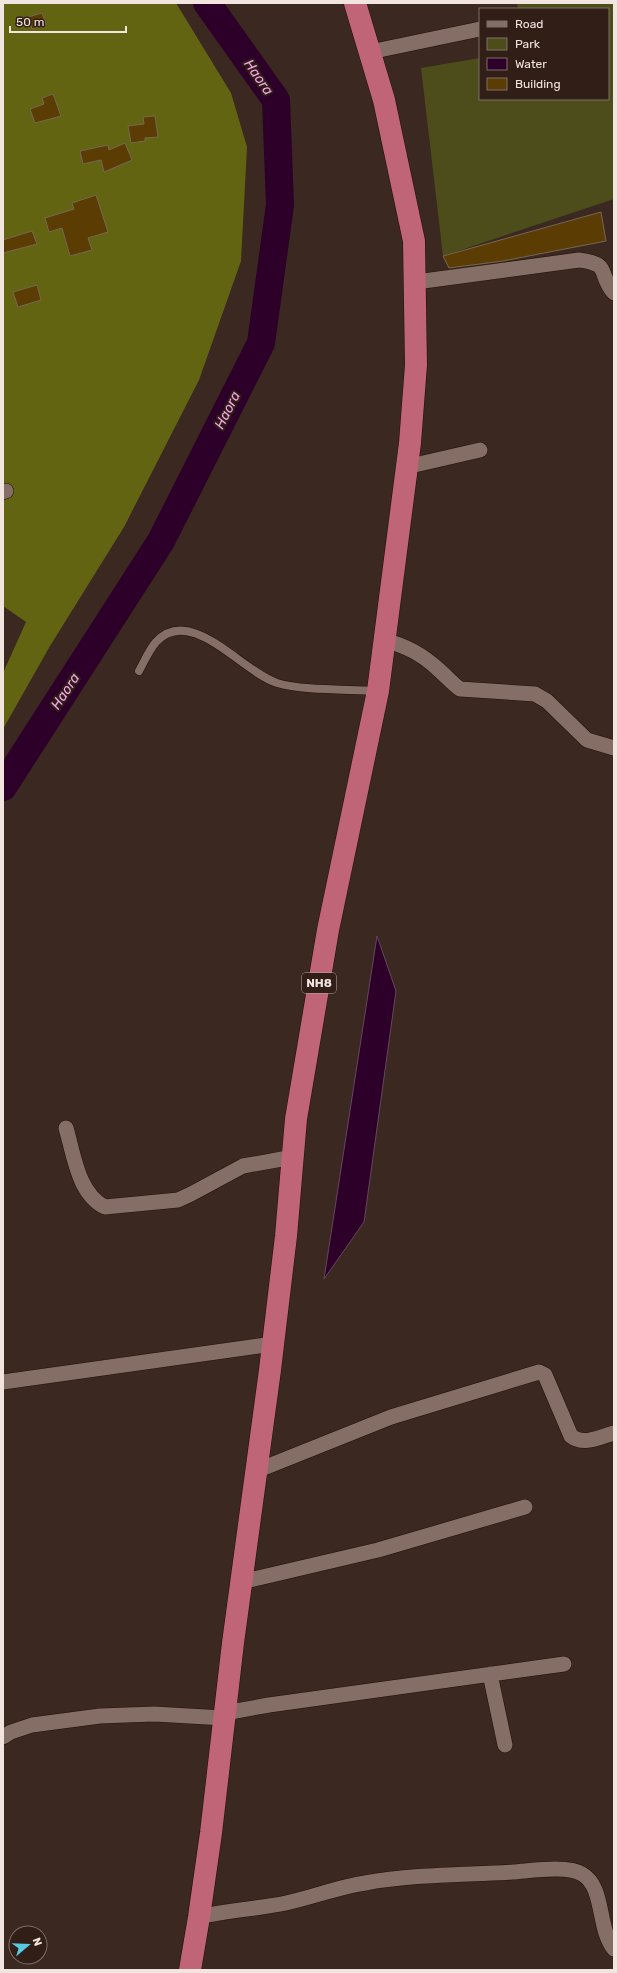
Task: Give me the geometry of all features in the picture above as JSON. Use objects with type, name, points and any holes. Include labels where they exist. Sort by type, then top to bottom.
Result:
[{"type":"highway","name":"NH8","points":[[190,1970],[200,1916],[273,1344],[296,1119],[328,930],[378,691],[406,467],[416,365],[416,282],[414,241],[384,100],[355,3]]},
{"type":"street","points":[[370,52],[479,29]]},
{"type":"street","points":[[416,282],[579,260],[595,262],[601,267],[609,288],[614,293]]},
{"type":"street","points":[[406,467],[480,450]]},
{"type":"street","points":[[384,640],[411,649],[439,670],[451,683],[460,689],[535,694],[547,701],[587,740],[614,748]]},
{"type":"street","points":[[66,1128],[81,1178],[92,1198],[105,1207],[178,1200],[243,1166],[293,1157]]},
{"type":"street","points":[[3,1382],[273,1344]]},
{"type":"street","points":[[256,1471],[391,1417],[539,1372],[545,1375],[571,1436],[577,1441],[586,1442],[614,1433]]},
{"type":"street","points":[[242,1582],[378,1550],[525,1507]]},
{"type":"street","points":[[3,1736],[32,1725],[100,1716],[154,1714],[225,1716],[269,1705],[564,1664]]},
{"type":"street","points":[[490,1674],[505,1745]]},
{"type":"street","points":[[200,1916],[224,1910],[254,1908],[286,1903],[364,1883],[432,1875],[472,1875],[564,1870],[581,1873],[591,1881],[595,1889],[603,1928],[608,1942],[614,1949]]},
{"type":"lane","points":[[139,671],[155,643],[164,635],[172,631],[184,630],[211,640],[266,678],[277,683],[296,686],[378,691]]},
{"type":"green space","points":[[517,3],[614,3],[614,199],[443,256],[421,68],[479,58],[479,100],[609,100],[609,8],[518,8]]},
{"type":"shaded area","points":[[3,3],[176,3],[231,93],[247,147],[241,261],[199,380],[124,527],[50,646],[3,729],[3,673],[26,622],[3,606]]},
{"type":"water","points":[[377,936],[396,991],[364,1222],[324,1279]]},
{"type":"building","points":[[42,13],[46,24],[32,29],[28,17]]},
{"type":"building","points":[[53,94],[61,116],[35,123],[30,109],[44,104],[42,98]]},
{"type":"building","points":[[155,116],[158,137],[145,138],[145,141],[131,143],[128,126],[144,124],[143,117]]},
{"type":"building","points":[[125,143],[132,160],[104,172],[101,160],[83,164],[80,151],[108,145],[109,150]]},
{"type":"building","points":[[96,195],[108,232],[88,238],[92,250],[70,256],[62,228],[49,232],[45,218],[74,209],[72,203]]},
{"type":"building","points":[[601,212],[606,241],[503,261],[449,268],[443,256]]},
{"type":"building","points":[[32,231],[37,244],[3,253],[3,240]]},
{"type":"building","points":[[37,285],[41,300],[18,307],[13,292]]},
{"type":"waterway","name":"Haora","points":[[3,787],[161,541],[261,343],[280,205],[276,100],[207,3]]}]
